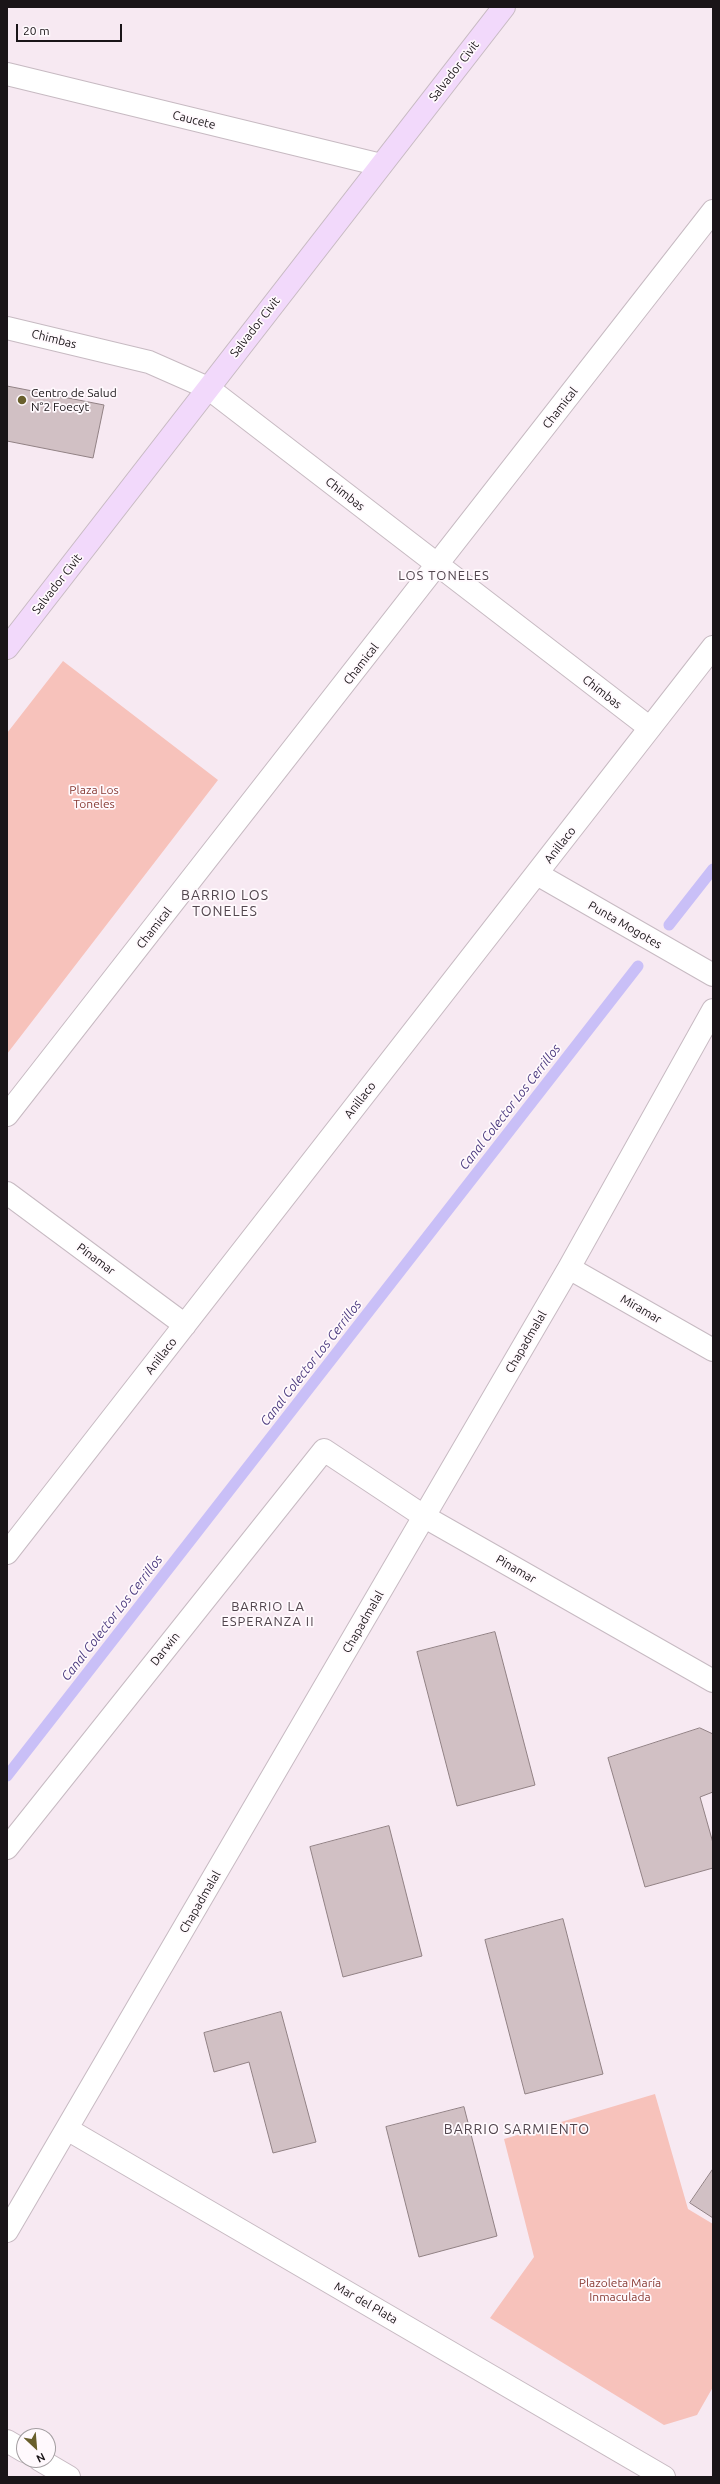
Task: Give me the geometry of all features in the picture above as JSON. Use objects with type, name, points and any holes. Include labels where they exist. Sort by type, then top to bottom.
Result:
[{"type":"street","name":"Salvador Civit","points":[[7,648],[504,7]]},
{"type":"street","name":"Caucete","points":[[7,74],[381,166]]},
{"type":"street","name":"Chamical","points":[[7,1115],[438,566],[713,211]]},
{"type":"street","name":"Chimbas","points":[[7,328],[149,362],[208,388],[650,728]]},
{"type":"street","name":"Anillaco","points":[[7,1553],[713,647]]},
{"type":"street","name":"Punta Mogotes","points":[[537,874],[713,975]]},
{"type":"street","name":"Chapadmalal","points":[[7,2231],[569,1268],[713,1010]]},
{"type":"street","name":"Pinamar","points":[[7,1193],[184,1325]]},
{"type":"street","name":"Miramar","points":[[569,1268],[713,1350]]},
{"type":"street","name":"Pinamar","points":[[324,1450],[425,1517],[713,1681]]},
{"type":"street","name":"Darwin","points":[[7,1848],[324,1450]]},
{"type":"street","name":"Mar del Plata","points":[[67,2129],[664,2477]]},
{"type":"street","points":[[7,2441],[16,2446]]},
{"type":"street","points":[[54,2468],[69,2477]]},
{"type":"green space","name":"Plaza Los Toneles","points":[[63,661],[218,780],[7,1054],[7,733]]},
{"type":"green space","name":"Plazoleta María Inmaculada","points":[[655,2094],[688,2209],[713,2224],[713,2387],[697,2415],[664,2425],[490,2318],[534,2257],[504,2139]]},
{"type":"building","points":[[7,386],[104,405],[93,458],[7,441]]},
{"type":"building","points":[[495,1632],[535,1785],[457,1806],[417,1652]]},
{"type":"building","points":[[700,1728],[713,1734],[713,1792],[700,1797],[713,1843],[713,1868],[645,1887],[608,1758]]},
{"type":"building","points":[[389,1826],[422,1956],[343,1977],[310,1847]]},
{"type":"building","points":[[563,1919],[603,2074],[525,2094],[485,1940]]},
{"type":"building","points":[[281,2012],[316,2142],[273,2153],[249,2062],[214,2072],[204,2033]]},
{"type":"building","points":[[464,2107],[497,2236],[419,2257],[386,2127]]},
{"type":"building","points":[[713,2169],[713,2218],[690,2203]]},
{"type":"waterway","name":"Canal Colector Los Cerrillos","points":[[669,925],[713,869]]},
{"type":"waterway","name":"Canal Colector Los Cerrillos","points":[[7,1776],[638,966]]},
{"type":"place","name":"Centro de Salud N°2 Foecyt","points":[[22,400]]},
{"type":"district","name":"LOS TONELES","points":[[444,576]]},
{"type":"district","name":"BARRIO LOS TONELES","points":[[225,904]]},
{"type":"district","name":"BARRIO LA ESPERANZA II","points":[[268,1614]]},
{"type":"district","name":"BARRIO SARMIENTO","points":[[517,2129]]}]
